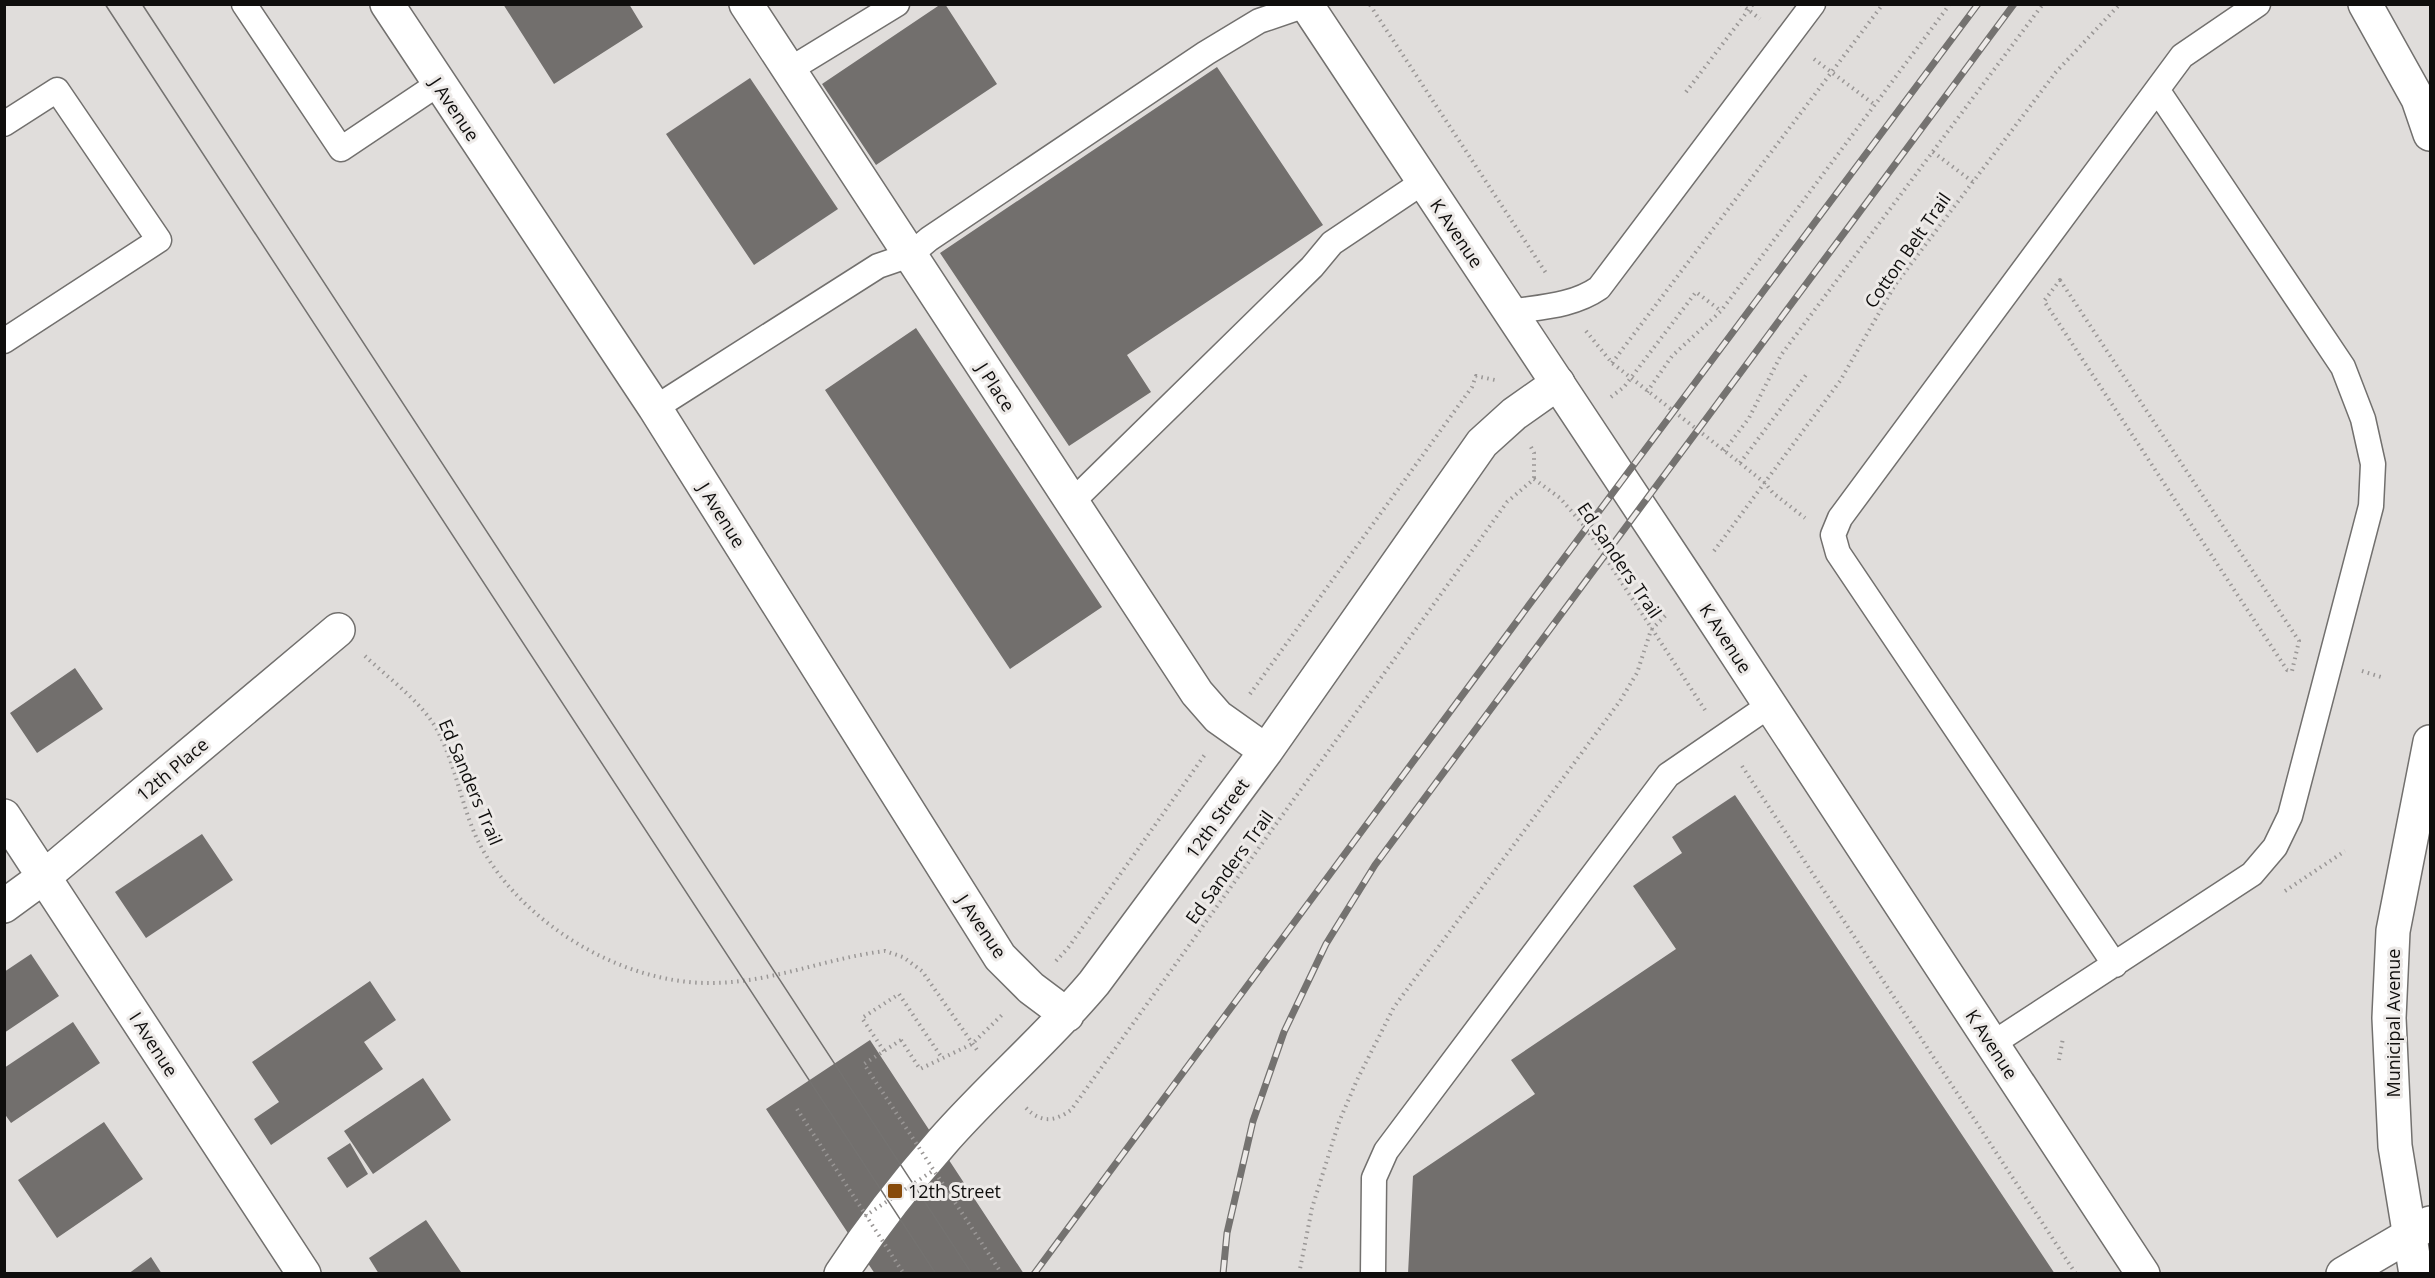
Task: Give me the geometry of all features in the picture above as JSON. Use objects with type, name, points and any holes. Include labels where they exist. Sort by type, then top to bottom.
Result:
[{"type":"street","name":"J Avenue","points":[[387,4],[655,408],[1000,957],[1031,988],[1067,1015]]},
{"type":"street","name":"J Place","points":[[746,4],[1197,693],[1218,717],[1266,752]]},
{"type":"street","points":[[2365,4],[2418,99],[2430,134]]},
{"type":"street","name":"K Avenue","points":[[1306,5],[1558,383],[2143,1274]]},
{"type":"street","name":"12th Street","points":[[841,1274],[869,1232],[942,1142],[1067,1015],[1127,940],[1266,752],[1482,443],[1514,414],[1558,383]]},
{"type":"street","name":"12th Place","points":[[4,906],[45,876],[338,630]]},
{"type":"street","name":"Municipal Avenue","points":[[2419,1229],[2395,1146],[2389,1018],[2393,931],[2430,742]]},
{"type":"street","name":"I Avenue","points":[[4,816],[304,1274]]},
{"type":"street","points":[[2343,1274],[2419,1229]]},
{"type":"street","points":[[2416,1274],[2419,1229]]},
{"type":"lane","points":[[244,4],[341,149],[438,84]]},
{"type":"lane","points":[[789,70],[897,4]]},
{"type":"lane","points":[[1510,312],[1567,303],[1585,298],[1599,288],[1813,4]]},
{"type":"lane","points":[[2115,965],[1838,553],[1833,535],[1840,518],[2182,57],[2258,4]]},
{"type":"lane","points":[[655,408],[878,266],[910,255],[929,239],[1206,53],[1259,21],[1306,5]]},
{"type":"lane","points":[[4,124],[57,90],[159,240],[4,341]]},
{"type":"lane","points":[[1992,1044],[2252,874],[2275,847],[2290,816],[2371,506],[2373,464],[2364,419],[2343,367],[2158,91]]},
{"type":"lane","points":[[1072,502],[1312,267],[1332,243],[1423,182]]},
{"type":"lane","points":[[1373,1274],[1374,1178],[1386,1151],[1668,775],[1770,705]]},
{"type":"path","points":[[1741,4],[1762,21]]},
{"type":"path","points":[[1686,92],[1753,4]]},
{"type":"path","points":[[1612,363],[1883,4]]},
{"type":"path","points":[[1647,392],[1672,356],[1721,311],[1950,4]]},
{"type":"path","points":[[1724,451],[1749,418],[1781,356],[2043,4]]},
{"type":"path","name":"Cotton Belt Trail","points":[[1712,554],[1840,381],[1895,285],[2056,72],[2120,4]]},
{"type":"path","points":[[1370,5],[1546,272]]},
{"type":"path","points":[[1814,58],[1875,105]]},
{"type":"path","points":[[1933,152],[1973,182]]},
{"type":"path","points":[[2060,280],[2299,640],[2292,671],[2287,670],[2044,302],[2060,280]]},
{"type":"path","points":[[1608,399],[1631,379],[1696,292],[1721,311]]},
{"type":"path","points":[[1585,330],[1612,363],[1765,483],[1773,493],[1808,520]]},
{"type":"path","points":[[1740,463],[1806,375]]},
{"type":"path","points":[[1248,696],[1472,387],[1476,376],[1495,380]]},
{"type":"path","points":[[1534,453],[1534,479]]},
{"type":"path","name":"Ed Sanders Trail","points":[[1020,1101],[1031,1113],[1043,1119],[1059,1119],[1071,1110],[1507,502],[1534,479],[1560,498],[1586,528],[1652,630],[1637,673],[1620,701],[1394,1007],[1378,1036],[1339,1122],[1312,1208],[1299,1274]]},
{"type":"path","points":[[1669,612],[1652,630],[1707,714]]},
{"type":"path","name":"Ed Sanders Trail","points":[[338,630],[425,713],[437,729],[447,752],[467,817],[479,843],[493,864],[529,907],[561,933],[587,950],[620,965],[679,981],[713,983],[752,978],[885,951],[903,957],[922,971],[978,1051]]},
{"type":"path","points":[[2356,669],[2381,677]]},
{"type":"path","points":[[1068,948],[1212,745]]},
{"type":"path","points":[[1742,765],[2076,1274]]},
{"type":"path","points":[[884,1051],[862,1018],[898,994],[942,1058]]},
{"type":"path","points":[[999,1018],[972,1044],[920,1068],[901,1040],[864,1064],[1002,1274]]},
{"type":"path","points":[[797,1109],[904,1274]]},
{"type":"path","points":[[865,1216],[934,1170]]},
{"type":"building","points":[[503,4],[629,4],[643,27],[554,84]]},
{"type":"building","points":[[941,4],[945,4],[997,84],[876,165],[822,84]]},
{"type":"building","points":[[1217,67],[1323,225],[1127,355],[1151,392],[1069,446],[940,253]]},
{"type":"building","points":[[750,78],[838,209],[754,265],[666,134]]},
{"type":"building","points":[[916,328],[1102,607],[1010,669],[825,390]]},
{"type":"building","points":[[75,668],[103,709],[37,753],[10,713]]},
{"type":"building","points":[[1735,795],[2055,1274],[1408,1274],[1413,1176],[1535,1094],[1511,1060],[1676,949],[1633,886],[1682,853],[1672,837]]},
{"type":"building","points":[[202,834],[233,880],[146,938],[115,892]]},
{"type":"building","points":[[31,954],[59,996],[4,1033],[4,972]]},
{"type":"building","points":[[370,981],[396,1020],[364,1042],[383,1069],[271,1145],[254,1119],[279,1102],[252,1062]]},
{"type":"building","points":[[73,1022],[100,1063],[11,1123],[4,1113],[4,1068]]},
{"type":"building","name":"12th Street","points":[[870,1040],[1024,1274],[875,1274],[766,1109]]},
{"type":"building","points":[[423,1078],[451,1120],[373,1174],[344,1131]]},
{"type":"building","points":[[104,1122],[143,1179],[57,1238],[18,1180]]},
{"type":"building","points":[[350,1143],[368,1174],[347,1188],[327,1158]]},
{"type":"building","points":[[426,1220],[461,1272],[379,1274],[369,1258]]},
{"type":"building","points":[[151,1257],[162,1274],[128,1274]]},
{"type":"tram line","points":[[105,4],[936,1274]]},
{"type":"tram line","points":[[142,4],[972,1274]]},
{"type":"railway","points":[[1034,1274],[1526,609],[1978,4]]},
{"type":"railway","points":[[1223,1274],[1227,1233],[1253,1121],[1284,1032],[1326,944],[1375,865],[2014,4]]},
{"type":"place","name":"12th Street","points":[[895,1191]]}]
